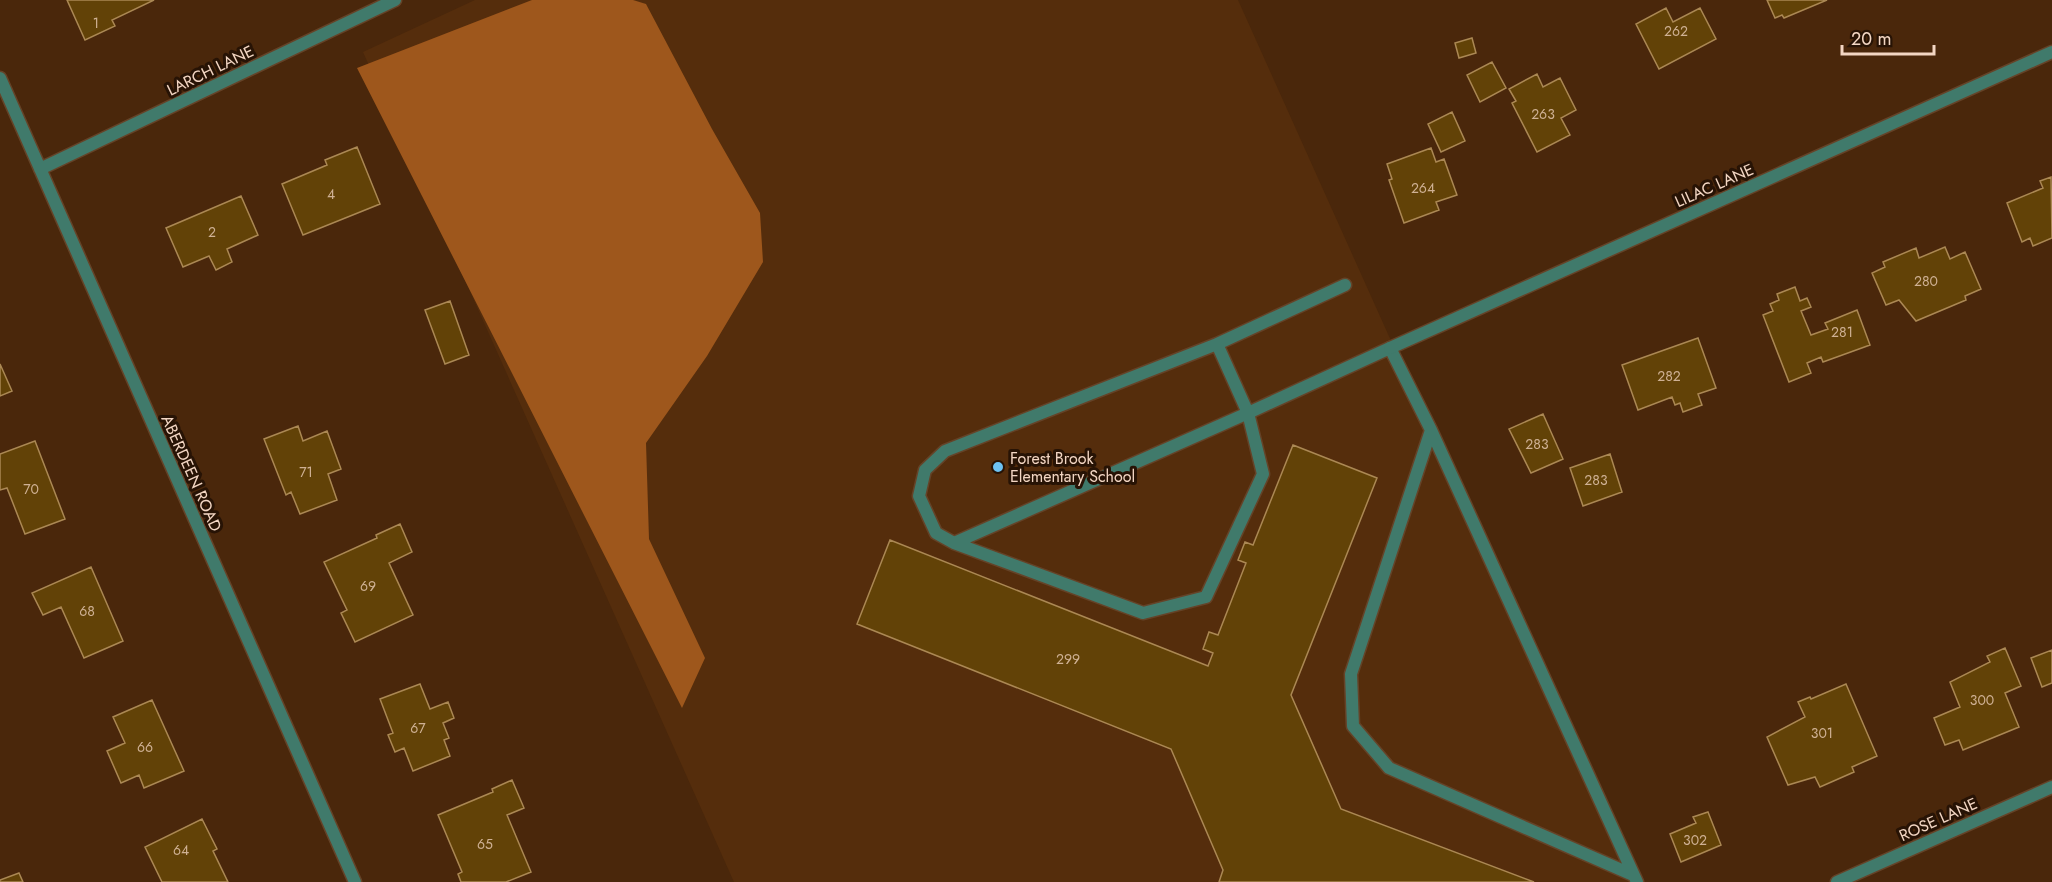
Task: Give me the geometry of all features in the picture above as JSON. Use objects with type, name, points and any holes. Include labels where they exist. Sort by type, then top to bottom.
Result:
[{"type":"street","name":"LARCH LANE","points":[[40,169],[395,0]]},
{"type":"street","name":"LILAC LANE","points":[[954,543],[2052,52]]},
{"type":"street","name":"ABERDEEN ROAD","points":[[0,78],[355,882]]},
{"type":"street","points":[[1217,344],[1248,413],[1263,474],[1206,597],[1143,612],[954,543],[936,533],[919,496],[925,470],[945,451],[1217,344],[1345,285]]},
{"type":"street","points":[[1390,348],[1431,430],[1635,878]]},
{"type":"street","points":[[1431,430],[1351,674],[1353,726],[1389,768],[1635,878]]},
{"type":"street","name":"ROSE LANE","points":[[1837,882],[2052,787]]},
{"type":"shaded area","name":"Forest Brook Elementary School","points":[[475,0],[1238,0],[1634,882],[734,882],[363,52]]},
{"type":"shaded area","points":[[532,0],[633,0],[646,4],[712,129],[760,213],[763,262],[707,356],[646,443],[649,539],[705,658],[682,708],[357,68]]},
{"type":"building","points":[[67,0],[154,0],[112,20],[115,26],[85,40]]},
{"type":"building","points":[[1767,0],[1827,0],[1784,18],[1782,15],[1775,18]]},
{"type":"building","points":[[1666,8],[1673,22],[1700,8],[1716,39],[1659,69],[1636,24]]},
{"type":"building","points":[[1472,38],[1476,53],[1459,58],[1455,43]]},
{"type":"building","points":[[1492,62],[1506,88],[1480,102],[1467,75]]},
{"type":"building","points":[[1537,74],[1543,87],[1560,78],[1576,110],[1561,118],[1570,135],[1537,152],[1512,103],[1516,101],[1509,89]]},
{"type":"building","points":[[1452,112],[1465,141],[1441,152],[1428,124]]},
{"type":"building","points":[[357,147],[380,204],[303,235],[282,184],[327,165],[325,160]]},
{"type":"building","points":[[1431,148],[1436,162],[1444,159],[1457,195],[1436,202],[1439,210],[1404,223],[1389,180],[1392,179],[1387,164]]},
{"type":"building","points":[[2051,177],[2052,238],[2033,246],[2030,238],[2022,242],[2007,203],[2043,188],[2040,181]]},
{"type":"building","points":[[241,196],[258,235],[227,249],[232,262],[216,270],[209,256],[183,267],[166,228]]},
{"type":"building","points":[[1945,247],[1950,259],[1965,252],[1981,289],[1965,296],[1966,300],[1916,321],[1899,300],[1886,305],[1872,273],[1885,267],[1883,262],[1916,248],[1919,258]]},
{"type":"building","points":[[1795,287],[1800,301],[1807,298],[1811,307],[1801,311],[1811,335],[1828,329],[1825,323],[1857,310],[1870,345],[1823,362],[1821,357],[1807,363],[1811,373],[1789,382],[1763,315],[1773,311],[1770,304],[1779,300],[1777,294]]},
{"type":"building","points":[[450,301],[469,355],[445,364],[425,310]]},
{"type":"building","points":[[1698,338],[1716,388],[1698,394],[1702,405],[1683,412],[1680,403],[1675,405],[1672,397],[1638,410],[1622,365]]},
{"type":"building","points":[[0,364],[12,391],[0,396]]},
{"type":"building","points":[[1543,414],[1563,459],[1531,473],[1509,429]]},
{"type":"building","points":[[298,426],[303,441],[327,431],[341,469],[328,474],[337,500],[300,514],[291,492],[286,495],[264,439]]},
{"type":"building","points":[[35,441],[65,519],[25,534],[7,488],[0,490],[0,454]]},
{"type":"building","points":[[1293,445],[1377,478],[1291,695],[1341,809],[1534,882],[1219,882],[1223,870],[1171,749],[857,624],[890,540],[1208,666],[1213,653],[1203,649],[1209,632],[1218,635],[1246,563],[1238,560],[1245,542],[1253,545]]},
{"type":"building","points":[[1610,454],[1622,492],[1583,506],[1570,468]]},
{"type":"building","points":[[400,524],[412,552],[389,563],[413,615],[355,642],[341,613],[347,610],[324,562],[377,538],[376,535]]},
{"type":"building","points":[[91,567],[123,641],[84,658],[61,607],[43,615],[32,593]]},
{"type":"building","points":[[2005,648],[2021,686],[2005,693],[2019,727],[1963,750],[1959,740],[1945,745],[1934,718],[1960,707],[1950,682],[1990,662],[1987,656]]},
{"type":"building","points":[[2052,650],[2052,683],[2042,687],[2031,658]]},
{"type":"building","points":[[420,684],[430,709],[448,702],[454,718],[443,723],[449,738],[444,740],[450,756],[413,771],[404,748],[395,752],[388,735],[393,733],[380,699]]},
{"type":"building","points":[[1846,684],[1877,756],[1852,767],[1854,772],[1820,787],[1815,777],[1788,785],[1767,737],[1805,717],[1798,702]]},
{"type":"building","points":[[152,700],[184,771],[144,788],[139,775],[121,783],[107,751],[125,743],[113,717]]},
{"type":"building","points":[[512,780],[524,808],[507,815],[531,872],[506,882],[461,882],[458,874],[462,872],[438,815],[493,792],[492,789]]},
{"type":"building","points":[[1708,812],[1721,845],[1681,862],[1670,834],[1696,823],[1693,817]]},
{"type":"building","points":[[202,819],[217,849],[213,851],[228,882],[162,882],[145,847]]},
{"type":"building","points":[[19,873],[23,882],[0,882],[0,880]]},
{"type":"place","name":"Forest Brook Elementary School","points":[[998,467]]}]
